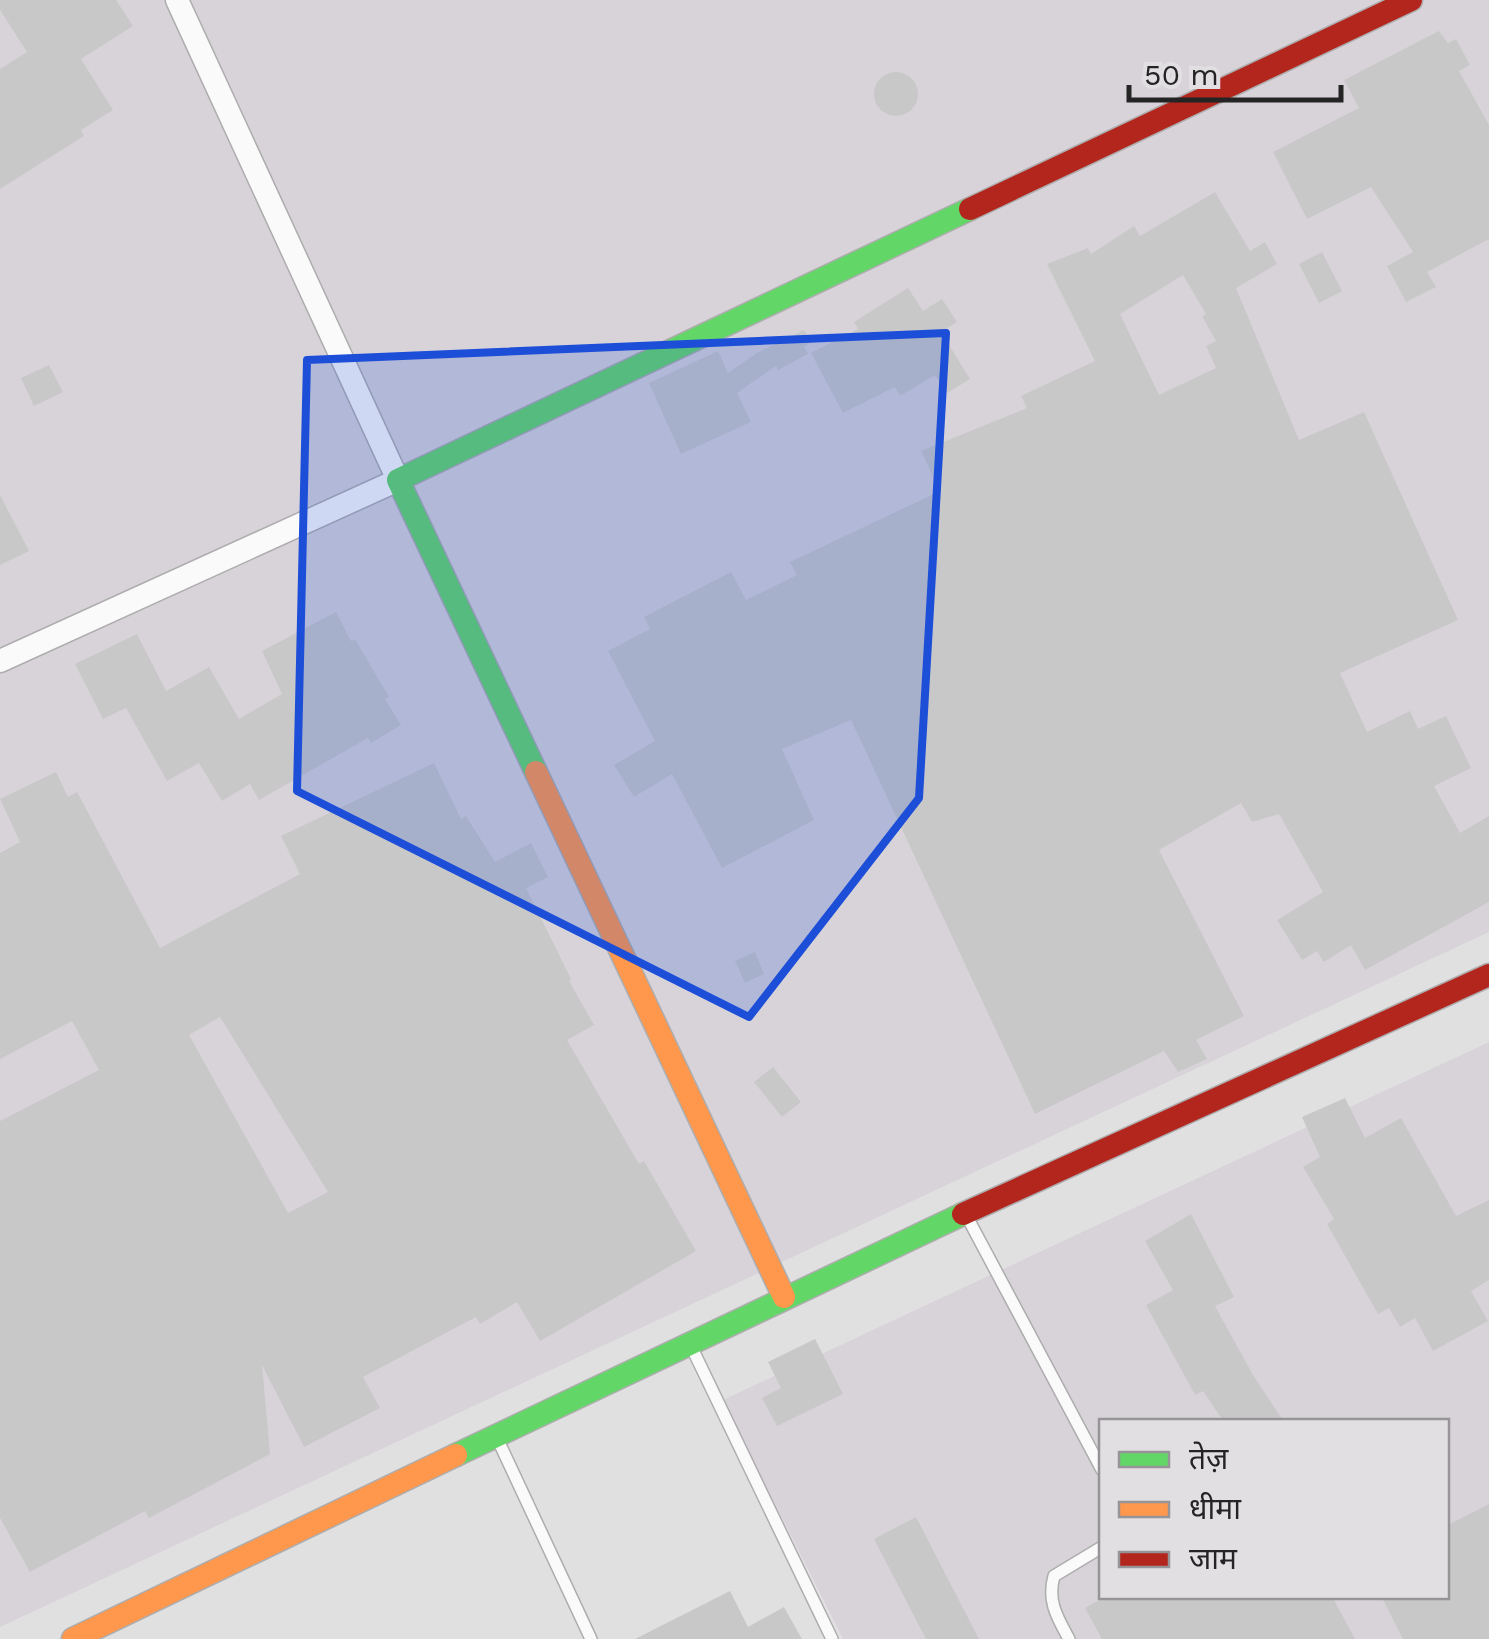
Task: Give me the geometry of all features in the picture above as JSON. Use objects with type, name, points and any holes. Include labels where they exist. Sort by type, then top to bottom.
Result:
[{"type":"street","points":[[177,0],[398,480],[784,1297]]},
{"type":"street","points":[[0,661],[398,480],[1411,0]]},
{"type":"street","points":[[73,1639],[688,1340],[1489,975]]},
{"type":"lane","points":[[965,1212],[1099,1464]]},
{"type":"lane","points":[[688,1340],[832,1639]]},
{"type":"lane","points":[[496,1434],[592,1639]]},
{"type":"lane","points":[[1069,1639],[1053,1610],[1050,1591],[1054,1576],[1099,1548]]},
{"type":"highlighted area","points":[[946,333],[919,798],[749,1017],[297,791],[307,360]]},
{"type":"shaded area","points":[[0,0],[1489,0],[1489,932],[0,1627]]},
{"type":"shaded area","points":[[1489,1042],[1489,1639],[843,1639],[723,1400]]},
{"type":"building","points":[[0,0],[116,0],[133,26],[81,59],[113,110],[81,130],[84,136],[0,189],[0,69],[27,52],[0,10]]},
{"type":"building","points":[[1439,31],[1448,43],[1456,39],[1470,65],[1459,71],[1489,125],[1489,239],[1427,272],[1436,287],[1406,302],[1387,266],[1413,252],[1371,187],[1307,219],[1273,152],[1359,108],[1344,80]]},
{"type":"building","points":[[896,72],[911,79],[918,94],[911,109],[896,116],[881,109],[874,94],[881,79]]},
{"type":"building","points":[[1215,192],[1250,251],[1265,242],[1277,264],[1236,288],[1299,440],[1364,412],[1458,620],[1340,673],[1367,732],[1410,711],[1418,729],[1446,716],[1471,768],[1434,786],[1460,833],[1489,816],[1489,902],[1365,970],[1351,945],[1324,962],[1317,951],[1302,960],[1277,920],[1323,892],[1279,814],[1252,822],[1241,803],[1159,850],[1244,1016],[1196,1040],[1207,1059],[1178,1072],[1164,1051],[1035,1114],[851,720],[782,749],[814,820],[722,868],[672,774],[634,797],[614,765],[655,741],[608,651],[650,629],[644,617],[731,572],[746,600],[797,575],[790,562],[940,491],[921,451],[1027,408],[1021,396],[1095,361],[1047,264],[1088,248],[1091,254],[1134,226],[1140,236]],"holes":[[[1183,275],[1206,314],[1202,316],[1216,341],[1206,346],[1216,368],[1159,395],[1120,314]]]},
{"type":"building","points":[[1322,252],[1342,291],[1319,303],[1299,264]]},
{"type":"building","points":[[908,288],[923,311],[942,299],[957,322],[941,332],[970,379],[947,393],[935,375],[900,396],[895,387],[843,413],[811,353],[858,329],[854,322]]},
{"type":"building","points":[[804,330],[811,342],[804,347],[808,354],[778,370],[776,366],[737,393],[751,422],[681,454],[649,383],[718,351],[728,373],[755,354]]},
{"type":"building","points":[[49,365],[63,392],[34,406],[21,378]]},
{"type":"building","points":[[0,495],[29,551],[0,565]]},
{"type":"building","points":[[336,612],[389,697],[385,699],[401,725],[371,743],[368,738],[259,800],[250,784],[222,801],[199,763],[167,781],[126,708],[103,719],[75,664],[137,634],[166,691],[209,667],[239,719],[282,694],[262,651]]},
{"type":"building","points":[[434,763],[461,819],[466,816],[495,862],[531,843],[548,877],[526,888],[594,1025],[567,1040],[639,1164],[644,1161],[696,1251],[540,1341],[517,1302],[480,1324],[476,1317],[363,1377],[380,1408],[304,1447],[262,1365],[270,1454],[149,1518],[145,1511],[30,1572],[0,1518],[0,1121],[99,1070],[72,1021],[0,1059],[0,853],[20,842],[0,799],[56,772],[68,797],[77,792],[160,948],[300,874],[281,836]],"holes":[[[220,1017],[328,1192],[288,1213],[189,1035]]]},
{"type":"building","points":[[755,952],[764,974],[745,983],[735,961]]},
{"type":"building","points":[[773,1067],[801,1102],[782,1117],[754,1082]]},
{"type":"building","points":[[1345,1098],[1365,1138],[1401,1118],[1456,1216],[1489,1200],[1489,1280],[1471,1291],[1488,1321],[1433,1351],[1415,1318],[1400,1327],[1389,1308],[1378,1314],[1327,1224],[1334,1219],[1303,1167],[1320,1157],[1302,1117]]},
{"type":"building","points":[[1191,1214],[1234,1297],[1215,1306],[1282,1419],[1222,1419],[1203,1391],[1195,1395],[1146,1305],[1173,1290],[1145,1241]]},
{"type":"building","points":[[815,1339],[843,1394],[777,1426],[762,1398],[781,1388],[768,1362]]},
{"type":"building","points":[[1489,1504],[1489,1639],[1403,1639],[1383,1599],[1449,1599],[1449,1524]]},
{"type":"building","points":[[916,1517],[979,1639],[926,1639],[874,1539]]},
{"type":"building","points":[[730,1591],[748,1627],[784,1607],[802,1639],[635,1639]]},
{"type":"building","points":[[1102,1599],[1334,1599],[1355,1639],[1102,1639],[1085,1608]]},
{"type":"traffic: fast","points":[[536,772],[398,480],[970,209]]},
{"type":"traffic: fast","points":[[456,1455],[963,1214]]},
{"type":"traffic: slow","points":[[536,772],[784,1297]]},
{"type":"traffic: slow","points":[[73,1639],[456,1455]]},
{"type":"traffic: jam","points":[[970,209],[1411,0]]},
{"type":"traffic: jam","points":[[963,1214],[1489,975]]}]
